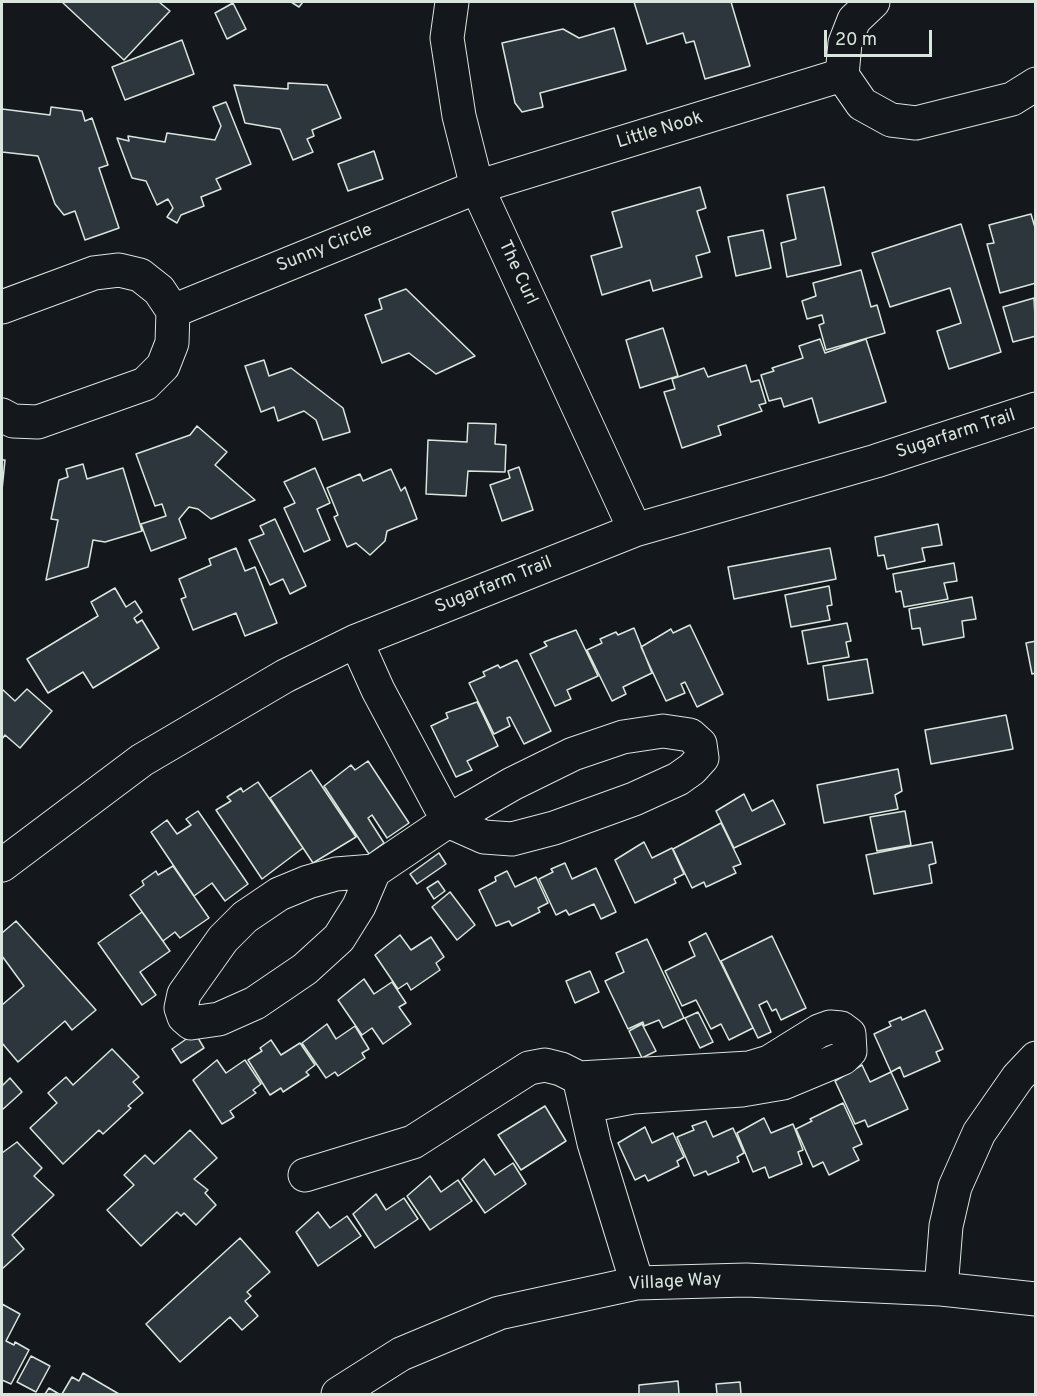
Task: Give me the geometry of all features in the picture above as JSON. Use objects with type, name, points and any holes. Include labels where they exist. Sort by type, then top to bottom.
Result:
[{"type":"street","name":"The Curl","points":[[452,2],[447,38],[459,116],[477,187],[635,530]]},
{"type":"street","points":[[873,2],[854,20],[845,43],[842,75],[862,104],[891,120],[916,123],[1012,99],[1035,84]]},
{"type":"street","name":"Little Nook","points":[[477,187],[842,75]]},
{"type":"street","name":"Sunny Circle","points":[[173,311],[477,187]]},
{"type":"street","points":[[2,307],[94,273],[119,270],[140,275],[159,290],[173,311],[172,343],[163,366],[145,384],[38,422],[13,421],[2,415]]},
{"type":"street","name":"Sugarfarm Trail","points":[[2,865],[142,760],[285,676],[356,641],[635,530],[876,461],[1035,409]]},
{"type":"street","points":[[356,641],[378,690],[448,821],[484,837],[512,839],[554,828],[634,799],[678,779],[702,758],[700,744],[690,735],[663,731],[623,738],[563,759],[512,784],[448,821],[374,871],[336,874],[279,894],[246,917],[223,939],[184,994],[181,1008],[184,1017],[191,1023],[219,1019],[255,1003],[305,969],[339,938],[359,906],[374,871]]},
{"type":"street","points":[[830,1027],[841,1028],[849,1034],[850,1052],[843,1058],[783,1083],[742,1090],[633,1097],[583,1092],[750,1068],[769,1062],[819,1031],[830,1027]]},
{"type":"street","points":[[941,1289],[946,1227],[955,1188],[979,1133],[1018,1077],[1035,1058]]},
{"type":"street","points":[[305,1175],[413,1142],[529,1068],[545,1065],[561,1069],[583,1092],[594,1143],[637,1283]]},
{"type":"street","name":"Village Way","points":[[338,1395],[401,1354],[499,1313],[637,1283],[746,1280],[941,1289],[1035,1299]]},
{"type":"building","points":[[62,2],[159,2],[170,11],[124,60]]},
{"type":"building","points":[[291,2],[303,2],[299,7]]},
{"type":"building","points":[[634,2],[731,2],[750,66],[705,79],[694,41],[686,43],[683,33],[647,44]]},
{"type":"building","points":[[233,3],[246,29],[227,39],[215,13]]},
{"type":"building","points":[[614,28],[626,70],[540,93],[543,107],[522,112],[515,103],[502,43],[563,29],[579,38]]},
{"type":"building","points":[[182,40],[194,74],[125,100],[112,67]]},
{"type":"building","points":[[288,83],[327,85],[341,118],[312,130],[314,136],[307,139],[313,152],[293,160],[280,129],[245,123],[234,85],[288,89]]},
{"type":"building","points":[[226,102],[251,164],[216,179],[221,189],[201,197],[204,206],[181,215],[177,223],[167,217],[173,208],[168,199],[157,205],[146,181],[132,178],[117,138],[129,141],[128,136],[165,142],[167,133],[215,140],[221,126],[213,107]]},
{"type":"building","points":[[51,107],[82,111],[85,121],[92,118],[108,165],[99,168],[119,228],[85,240],[75,211],[64,215],[55,204],[38,156],[2,152],[2,109],[50,115]]},
{"type":"building","points":[[374,151],[383,179],[348,191],[338,164]]},
{"type":"building","points":[[700,187],[706,208],[697,211],[710,252],[696,256],[702,277],[653,291],[650,280],[602,295],[591,256],[622,247],[612,212]]},
{"type":"building","points":[[824,187],[841,265],[787,277],[781,243],[796,239],[787,195]]},
{"type":"building","points":[[1031,214],[1036,231],[1036,283],[1000,293],[987,244],[994,243],[989,225]]},
{"type":"building","points":[[961,224],[1001,352],[949,369],[937,331],[961,323],[950,288],[890,307],[872,253]]},
{"type":"building","points":[[763,230],[771,268],[736,276],[728,237]]},
{"type":"building","points":[[861,270],[871,307],[877,305],[885,333],[826,350],[819,325],[824,323],[822,315],[807,319],[802,301],[816,296],[813,283]]},
{"type":"building","points":[[406,289],[475,356],[436,374],[409,353],[382,363],[365,315],[382,309],[379,299]]},
{"type":"building","points":[[1034,298],[1036,336],[1013,342],[1003,307]]},
{"type":"building","points":[[663,328],[678,376],[640,388],[626,340]]},
{"type":"building","points":[[820,339],[825,353],[866,339],[886,402],[819,423],[812,398],[784,407],[781,398],[769,401],[761,375],[774,371],[772,368],[803,358],[799,346]]},
{"type":"building","points":[[264,360],[269,376],[291,368],[343,408],[350,432],[323,440],[316,420],[304,411],[278,421],[274,407],[261,412],[245,366]]},
{"type":"building","points":[[746,365],[751,382],[759,380],[766,403],[759,405],[762,411],[718,426],[721,435],[682,448],[664,392],[675,389],[672,379],[704,368],[708,377]]},
{"type":"building","points":[[468,423],[496,424],[495,444],[506,445],[505,472],[468,471],[466,496],[426,494],[428,440],[467,442]]},
{"type":"building","points":[[197,426],[227,452],[215,465],[255,500],[211,519],[198,509],[189,507],[179,519],[186,538],[151,551],[141,524],[166,516],[162,504],[155,506],[136,454],[190,435]]},
{"type":"building","points":[[2,460],[5,460],[2,490]]},
{"type":"building","points":[[83,464],[87,479],[123,468],[142,531],[105,542],[93,540],[88,567],[46,580],[58,520],[51,519],[59,480],[68,477],[66,469]]},
{"type":"building","points":[[519,467],[533,510],[502,521],[490,485],[510,478],[508,471]]},
{"type":"building","points":[[315,468],[330,503],[317,509],[330,540],[304,552],[284,508],[295,503],[284,482]]},
{"type":"building","points":[[391,469],[401,491],[405,487],[417,519],[387,531],[385,541],[370,555],[356,543],[347,547],[334,517],[338,515],[327,488],[360,474],[363,481]]},
{"type":"building","points":[[275,519],[306,586],[290,594],[283,579],[270,585],[249,540],[264,534],[260,526]]},
{"type":"building","points":[[938,524],[942,545],[922,548],[925,561],[887,569],[884,555],[878,556],[875,537]]},
{"type":"building","points":[[236,548],[245,571],[255,567],[277,623],[245,636],[236,613],[193,630],[181,599],[186,597],[179,579],[211,565],[209,559]]},
{"type":"building","points":[[830,548],[836,579],[734,599],[728,567]]},
{"type":"building","points":[[954,563],[957,581],[944,583],[948,599],[904,607],[901,591],[896,592],[893,574]]},
{"type":"building","points":[[829,586],[832,605],[827,606],[830,620],[791,627],[785,595]]},
{"type":"building","points":[[115,588],[126,607],[135,601],[142,612],[134,618],[137,623],[142,620],[159,648],[93,688],[83,672],[48,693],[27,659],[98,616],[91,602]]},
{"type":"building","points":[[972,597],[976,619],[962,621],[964,637],[923,645],[920,628],[912,629],[909,609]]},
{"type":"building","points":[[847,623],[851,641],[846,642],[849,657],[808,664],[802,631]]},
{"type":"building","points":[[690,625],[723,694],[697,707],[685,682],[681,684],[685,693],[666,701],[641,647],[671,629],[673,633]]},
{"type":"building","points":[[634,628],[652,673],[623,687],[626,694],[612,701],[587,650],[602,643],[600,639]]},
{"type":"building","points":[[576,630],[598,676],[567,690],[571,699],[555,706],[530,654],[547,646],[544,642]]},
{"type":"building","points":[[1036,641],[1036,673],[1032,674],[1026,643]]},
{"type":"building","points":[[867,659],[873,693],[828,700],[823,666]]},
{"type":"building","points":[[517,660],[551,731],[524,744],[510,717],[507,718],[510,726],[494,734],[469,683],[485,676],[483,672],[498,665],[500,668]]},
{"type":"building","points":[[2,689],[15,701],[27,689],[52,711],[20,748],[5,735],[2,739]]},
{"type":"building","points":[[477,702],[498,746],[467,761],[472,770],[456,777],[431,726],[448,718],[446,713]]},
{"type":"building","points":[[1006,715],[1013,749],[931,764],[925,730]]},
{"type":"building","points":[[368,761],[409,823],[387,838],[372,815],[368,818],[384,843],[369,854],[324,786],[351,765],[355,770]]},
{"type":"building","points":[[898,769],[902,791],[895,795],[898,809],[824,823],[817,785]]},
{"type":"building","points":[[311,770],[356,837],[313,863],[270,798]]},
{"type":"building","points":[[258,782],[303,848],[262,879],[216,810],[231,801],[227,797],[241,788],[243,792]]},
{"type":"building","points":[[744,794],[752,811],[773,800],[785,824],[734,848],[716,811]]},
{"type":"building","points":[[198,811],[248,884],[225,901],[212,883],[194,896],[151,832],[167,820],[177,834],[191,825],[186,819]]},
{"type":"building","points":[[905,811],[911,845],[877,851],[870,817]]},
{"type":"building","points":[[721,823],[741,864],[733,867],[736,873],[706,887],[704,882],[692,888],[673,849]]},
{"type":"building","points":[[644,842],[652,858],[672,848],[684,874],[674,879],[676,883],[635,903],[615,860]]},
{"type":"building","points":[[932,842],[936,863],[929,865],[932,883],[874,894],[866,855]]},
{"type":"building","points":[[439,853],[446,864],[417,884],[410,874]]},
{"type":"building","points":[[565,863],[572,879],[596,868],[616,912],[601,919],[594,904],[569,915],[566,910],[556,915],[539,879],[553,872],[551,869]]},
{"type":"building","points":[[173,866],[209,918],[180,938],[175,932],[163,941],[130,895],[144,885],[142,881],[156,871],[158,875]]},
{"type":"building","points":[[507,871],[515,887],[536,877],[548,903],[538,908],[540,912],[512,926],[509,921],[496,926],[479,890],[496,881],[495,877]]},
{"type":"building","points":[[438,881],[445,891],[434,899],[427,888]]},
{"type":"building","points":[[450,892],[475,925],[457,940],[432,907]]},
{"type":"building","points":[[142,912],[170,951],[140,972],[156,995],[142,1005],[98,943]]},
{"type":"building","points":[[16,921],[96,1010],[72,1030],[65,1021],[18,1062],[2,1043],[2,1005],[24,986],[2,956],[2,933]]},
{"type":"building","points":[[706,933],[753,1028],[729,1040],[721,1024],[711,1029],[696,1000],[682,1006],[665,971],[695,956],[689,942]]},
{"type":"building","points":[[400,935],[411,950],[431,937],[444,957],[436,963],[440,970],[411,990],[407,983],[398,989],[375,955]]},
{"type":"building","points":[[772,936],[806,1008],[781,1020],[776,1009],[772,1011],[767,1001],[759,1005],[771,1032],[758,1038],[721,961]]},
{"type":"building","points":[[647,939],[684,1018],[663,1028],[659,1020],[644,1026],[643,1022],[628,1029],[605,981],[624,972],[616,953]]},
{"type":"building","points":[[590,971],[599,992],[575,1003],[566,981]]},
{"type":"building","points":[[364,979],[374,994],[392,982],[406,1003],[399,1007],[411,1024],[383,1044],[372,1028],[362,1035],[338,1000]]},
{"type":"building","points":[[925,1010],[943,1049],[936,1052],[940,1061],[904,1077],[900,1067],[891,1072],[874,1034],[891,1026],[889,1022],[901,1017],[902,1020]]},
{"type":"building","points":[[698,1012],[713,1042],[700,1048],[685,1018]]},
{"type":"building","points":[[327,1024],[336,1039],[355,1026],[369,1049],[362,1053],[365,1058],[338,1076],[335,1072],[326,1078],[302,1043]]},
{"type":"building","points":[[642,1024],[656,1051],[642,1058],[629,1031]]},
{"type":"building","points":[[195,1033],[204,1048],[181,1063],[172,1049]]},
{"type":"building","points":[[271,1040],[281,1055],[300,1043],[315,1065],[306,1072],[309,1075],[283,1092],[281,1088],[270,1095],[248,1060],[262,1051],[260,1048]]},
{"type":"building","points":[[112,1049],[139,1077],[133,1082],[143,1093],[128,1106],[131,1108],[103,1134],[99,1130],[63,1164],[30,1128],[57,1103],[48,1093],[66,1077],[73,1085]]},
{"type":"building","points":[[217,1060],[226,1073],[245,1060],[261,1084],[253,1090],[256,1093],[230,1111],[234,1117],[222,1124],[193,1080]]},
{"type":"building","points":[[862,1065],[870,1082],[891,1072],[908,1109],[868,1127],[865,1120],[855,1124],[835,1081]]},
{"type":"building","points":[[10,1078],[22,1092],[2,1110],[2,1086]]},
{"type":"building","points":[[843,1103],[862,1144],[853,1148],[859,1160],[829,1175],[823,1162],[813,1167],[796,1129],[812,1121],[810,1119]]},
{"type":"building","points":[[545,1106],[566,1141],[521,1170],[498,1135]]},
{"type":"building","points":[[764,1118],[771,1133],[793,1124],[803,1150],[798,1152],[802,1164],[769,1178],[765,1167],[753,1172],[737,1133]]},
{"type":"building","points":[[706,1121],[713,1137],[733,1128],[744,1153],[737,1157],[739,1162],[708,1175],[706,1171],[694,1176],[677,1137],[694,1130],[692,1126]]},
{"type":"building","points":[[645,1127],[652,1143],[673,1133],[684,1157],[677,1161],[679,1166],[648,1181],[645,1175],[635,1180],[618,1143]]},
{"type":"building","points":[[190,1130],[217,1158],[194,1179],[208,1190],[205,1193],[216,1205],[196,1225],[184,1213],[181,1216],[177,1212],[141,1246],[107,1210],[134,1185],[124,1175],[145,1155],[154,1164]]},
{"type":"building","points":[[17,1142],[42,1168],[34,1176],[54,1195],[12,1235],[24,1249],[2,1269],[2,1153]]},
{"type":"building","points":[[484,1159],[495,1175],[513,1163],[526,1184],[485,1213],[462,1179]]},
{"type":"building","points":[[430,1176],[441,1192],[458,1180],[472,1201],[430,1230],[407,1196]]},
{"type":"building","points":[[376,1194],[386,1210],[404,1198],[418,1219],[375,1248],[353,1214]]},
{"type":"building","points":[[318,1212],[330,1228],[347,1216],[361,1236],[318,1266],[296,1232]]},
{"type":"building","points":[[240,1238],[270,1272],[247,1292],[251,1296],[245,1301],[258,1316],[242,1330],[230,1317],[180,1362],[146,1324]]},
{"type":"building","points":[[2,1304],[20,1314],[6,1341],[14,1345],[15,1342],[29,1350],[11,1384],[2,1380]]},
{"type":"building","points":[[31,1356],[50,1366],[36,1392],[17,1382]]},
{"type":"building","points":[[83,1373],[119,1394],[62,1394],[72,1377],[79,1381]]},
{"type":"building","points":[[678,1381],[679,1394],[639,1394],[639,1385]]},
{"type":"building","points":[[740,1382],[741,1394],[717,1394],[716,1384]]},
{"type":"building","points":[[49,1388],[59,1394],[45,1394]]}]
